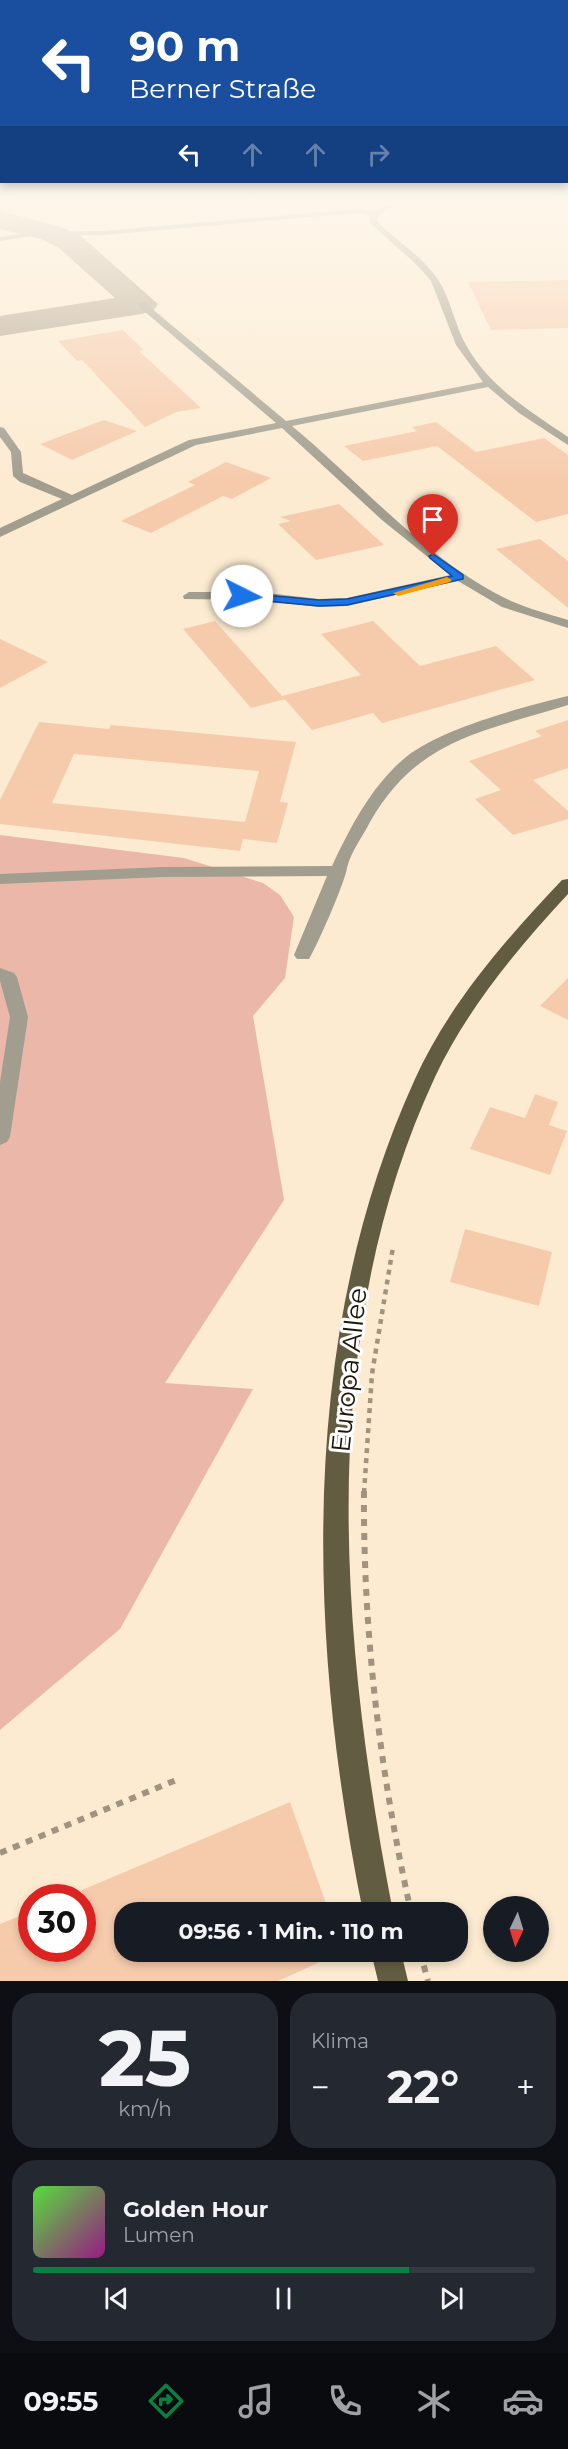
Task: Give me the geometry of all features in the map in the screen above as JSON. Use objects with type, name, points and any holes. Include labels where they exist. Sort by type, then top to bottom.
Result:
[{"type":"main road","name":"Europa Allee","points":[[376,1902],[354,1781],[344,1686],[337,1568],[341,1414],[357,1287],[387,1172],[426,1077],[477,991],[537,916],[568,884]]},
{"type":"main road","points":[[388,1962],[393,1981]]},
{"type":"street","points":[[441,296],[460,344],[471,363],[489,384],[568,442]]},
{"type":"street","points":[[141,304],[304,441],[369,502],[460,577],[507,604],[568,624]]},
{"type":"street","points":[[0,533],[193,441],[489,384]]},
{"type":"street","points":[[0,430],[16,452],[17,474],[24,480],[72,499]]},
{"type":"street","points":[[189,596],[258,596],[319,603],[347,602],[460,577]]},
{"type":"street","points":[[303,955],[363,818],[400,769],[436,744],[568,700]]},
{"type":"street","points":[[0,879],[163,872],[340,871]]},
{"type":"street","points":[[0,974],[8,977],[19,1017],[0,1137]]},
{"type":"path","points":[[395,1238],[374,1356],[367,1418],[364,1500],[365,1566],[373,1684],[384,1764],[409,1902]]},
{"type":"path","points":[[0,1853],[181,1778]]},
{"type":"path","points":[[423,1962],[428,1981]]},
{"type":"shaded area","points":[[0,835],[184,858],[263,883],[280,895],[294,917],[285,978],[253,1016],[284,1200],[165,1383],[253,1389],[120,1629],[0,1730]]},
{"type":"building","points":[[475,296],[568,296],[568,328],[491,330]]},
{"type":"building","points":[[123,330],[144,350],[139,351],[201,408],[176,412],[145,427],[82,360],[77,361],[58,341]]},
{"type":"building","points":[[104,420],[137,431],[72,460],[40,444]]},
{"type":"building","points":[[436,422],[476,452],[544,438],[568,455],[568,514],[536,522],[437,446],[363,461],[344,446],[417,431],[412,427]]},
{"type":"building","points":[[226,462],[271,478],[232,499],[223,496],[151,533],[121,521],[195,485],[188,482]]},
{"type":"building","points":[[339,504],[384,545],[316,560],[278,524],[291,521],[280,517]]},
{"type":"building","points":[[540,539],[568,561],[568,608],[496,549]]},
{"type":"building","points":[[215,621],[285,699],[251,708],[183,629]]},
{"type":"building","points":[[373,621],[420,666],[496,646],[535,680],[382,723],[373,713],[312,730],[282,696],[361,675],[321,634]]},
{"type":"building","points":[[0,639],[48,662],[0,688]]},
{"type":"building","points":[[568,720],[568,768],[533,780],[568,811],[568,819],[513,835],[475,799],[501,790],[469,761],[542,736],[535,731]]},
{"type":"building","points":[[39,722],[109,729],[111,725],[296,742],[280,802],[288,803],[277,843],[243,839],[240,851],[0,824],[0,800]],"holes":[[[74,754],[259,771],[245,822],[52,803]]]},
{"type":"building","points":[[568,978],[568,1020],[540,1006]]},
{"type":"building","points":[[535,1094],[558,1102],[549,1125],[567,1131],[550,1175],[470,1149],[490,1107],[525,1118]]},
{"type":"building","points":[[465,1229],[552,1252],[539,1306],[450,1282]]},
{"type":"building","points":[[290,1802],[325,1902],[114,1902],[114,1962],[320,1962],[278,1981],[0,1981],[0,1924],[18,1917],[18,1962],[96,1962],[96,1884]]},
{"type":"taxiway","points":[[0,326],[141,304],[132,296]]},
{"type":"slow traffic","points":[[398,593],[447,580]]},
{"type":"route","points":[[242,596],[319,603],[347,602],[460,577],[433,556]]}]
